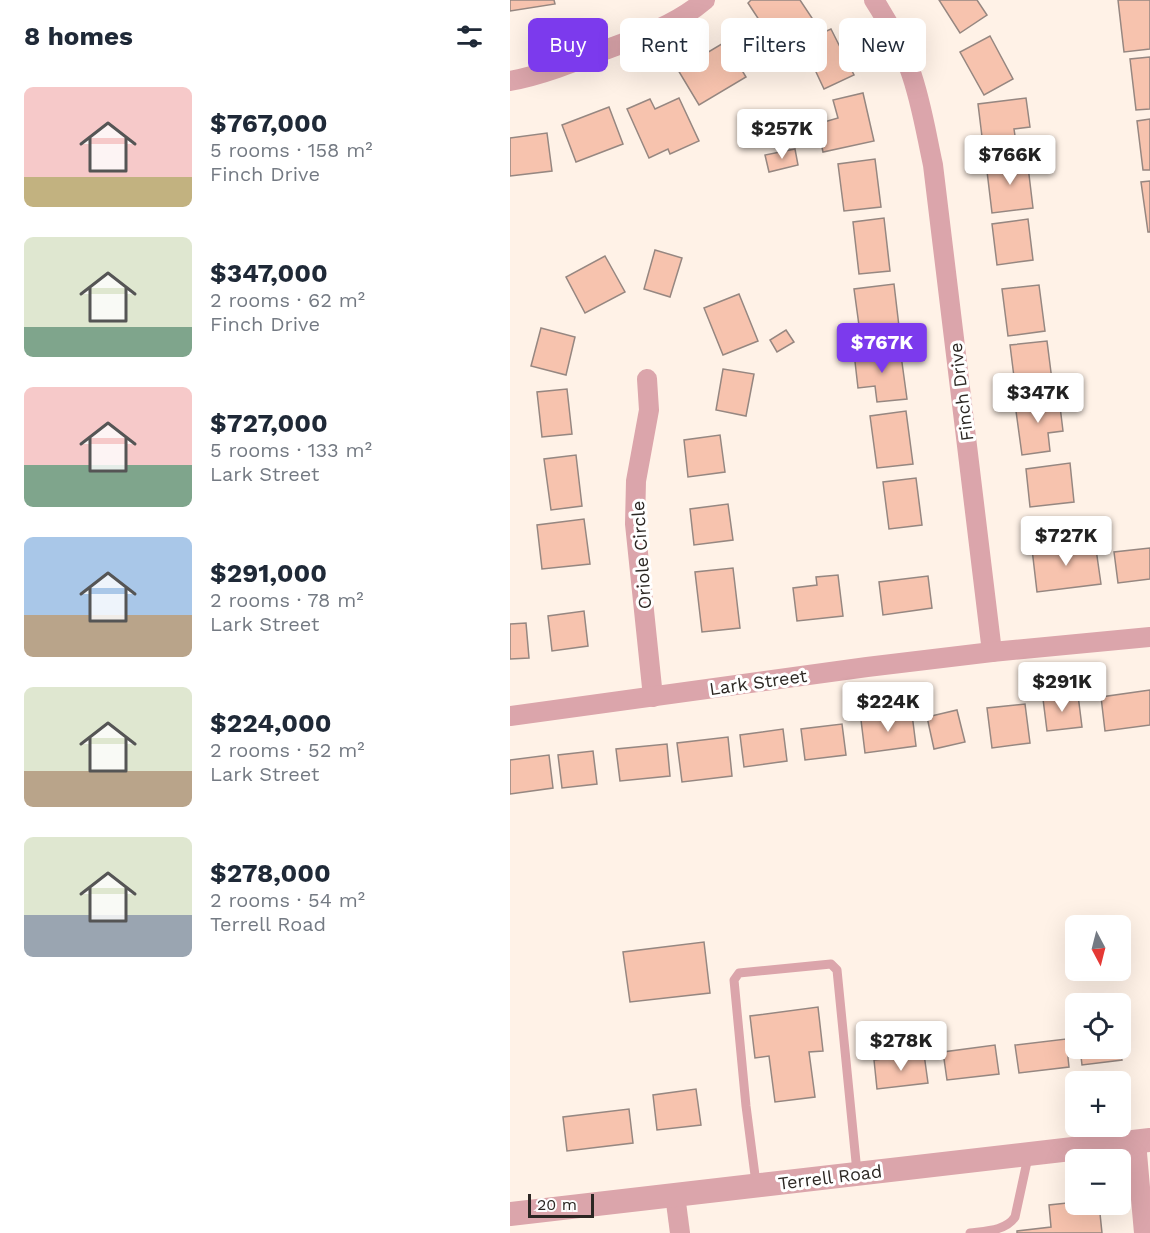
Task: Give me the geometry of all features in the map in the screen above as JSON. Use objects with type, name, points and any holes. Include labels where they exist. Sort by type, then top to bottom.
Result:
[{"type":"street","points":[[510,81],[551,71],[641,36],[689,14],[705,0]]},
{"type":"street","name":"Finch Drive","points":[[874,0],[894,34],[910,69],[919,98],[933,165],[992,652]]},
{"type":"street","name":"Oriole Circle","points":[[647,379],[649,410],[636,481],[635,524],[653,697]]},
{"type":"street","name":"Lark Street","points":[[510,716],[992,652],[1150,637]]},
{"type":"street","points":[[1143,1141],[1144,1233]]},
{"type":"street","name":"Terrell Road","points":[[510,1214],[1143,1141]]},
{"type":"street","points":[[675,1195],[680,1233]]},
{"type":"lane","points":[[756,1186],[734,980],[739,973],[831,964],[837,970],[857,1174]]},
{"type":"lane","points":[[970,1233],[995,1229],[1011,1223],[1015,1217],[1029,1154]]},
{"type":"building","points":[[510,0],[554,0],[555,4],[510,11]]},
{"type":"building","points":[[751,0],[800,0],[812,18],[758,18],[748,3]]},
{"type":"building","points":[[939,0],[977,0],[987,15],[960,33]]},
{"type":"building","points":[[1118,0],[1150,0],[1150,49],[1124,52]]},
{"type":"building","points":[[831,29],[839,45],[839,72],[852,72],[854,75],[824,89],[816,72],[827,72],[827,31]]},
{"type":"building","points":[[990,36],[1013,79],[984,95],[960,52]]},
{"type":"building","points":[[721,44],[721,72],[743,72],[746,77],[699,105],[679,72],[709,72],[709,52]]},
{"type":"building","points":[[1150,57],[1150,109],[1136,110],[1130,59]]},
{"type":"building","points":[[863,93],[874,141],[823,152],[817,124],[838,118],[833,100]]},
{"type":"building","points":[[679,98],[699,141],[670,154],[668,149],[649,158],[627,109],[650,99],[655,109]]},
{"type":"building","points":[[1026,98],[1030,127],[1014,129],[1017,149],[984,153],[978,104]]},
{"type":"building","points":[[609,107],[623,144],[576,162],[562,125]]},
{"type":"building","points":[[1150,119],[1150,170],[1143,170],[1137,121]]},
{"type":"building","points":[[547,133],[552,171],[510,176],[510,138]]},
{"type":"building","points":[[795,149],[798,165],[769,172],[765,155]]},
{"type":"building","points":[[1027,158],[1033,208],[992,213],[986,163]]},
{"type":"building","points":[[875,159],[881,207],[844,211],[838,164]]},
{"type":"building","points":[[1150,181],[1150,232],[1148,232],[1141,182]]},
{"type":"building","points":[[884,218],[890,271],[859,274],[853,222]]},
{"type":"building","points":[[1028,219],[1033,260],[997,265],[992,224]]},
{"type":"building","points":[[655,250],[682,258],[670,297],[644,289]]},
{"type":"building","points":[[605,256],[625,292],[585,313],[566,277]]},
{"type":"building","points":[[894,284],[900,335],[861,340],[854,289]]},
{"type":"building","points":[[1039,285],[1045,331],[1008,336],[1002,289]]},
{"type":"building","points":[[739,294],[758,341],[723,355],[704,308]]},
{"type":"building","points":[[541,328],[575,337],[566,375],[531,366]]},
{"type":"building","points":[[786,330],[794,342],[777,352],[770,340]]},
{"type":"building","points":[[1047,341],[1053,388],[1016,393],[1010,345]]},
{"type":"building","points":[[900,348],[907,399],[877,402],[875,386],[858,388],[854,353]]},
{"type":"building","points":[[723,369],[754,374],[746,416],[716,410]]},
{"type":"building","points":[[567,389],[572,434],[542,437],[537,392]]},
{"type":"building","points":[[1059,398],[1063,431],[1048,433],[1050,451],[1022,455],[1015,404]]},
{"type":"building","points":[[906,411],[913,464],[877,468],[870,416]]},
{"type":"building","points":[[720,435],[725,472],[688,477],[684,440]]},
{"type":"building","points":[[576,455],[582,506],[551,510],[544,459]]},
{"type":"building","points":[[1070,463],[1074,502],[1030,507],[1026,469]]},
{"type":"building","points":[[916,478],[922,525],[889,529],[883,482]]},
{"type":"building","points":[[728,504],[733,540],[694,545],[690,509]]},
{"type":"building","points":[[584,519],[590,564],[542,569],[537,525]]},
{"type":"building","points":[[1095,542],[1101,584],[1037,592],[1032,549]]},
{"type":"building","points":[[1150,548],[1150,579],[1118,583],[1114,552]]},
{"type":"building","points":[[733,568],[740,628],[702,632],[695,572]]},
{"type":"building","points":[[838,575],[843,616],[797,621],[793,588],[817,585],[816,577]]},
{"type":"building","points":[[928,576],[932,608],[883,615],[879,582]]},
{"type":"building","points":[[584,611],[588,646],[552,651],[548,616]]},
{"type":"building","points":[[526,623],[529,658],[510,659],[510,624]]},
{"type":"building","points":[[1150,690],[1150,725],[1105,731],[1101,697]]},
{"type":"building","points":[[1078,695],[1082,727],[1047,731],[1043,699]]},
{"type":"building","points":[[1025,704],[1030,743],[992,748],[987,708]]},
{"type":"building","points":[[957,710],[965,742],[934,749],[927,717]]},
{"type":"building","points":[[912,714],[916,746],[865,753],[861,720]]},
{"type":"building","points":[[842,724],[846,755],[805,760],[801,729]]},
{"type":"building","points":[[783,729],[787,761],[744,767],[740,735]]},
{"type":"building","points":[[728,737],[732,776],[682,782],[677,743]]},
{"type":"building","points":[[667,744],[670,776],[620,781],[616,749]]},
{"type":"building","points":[[593,751],[597,784],[562,788],[558,755]]},
{"type":"building","points":[[549,755],[553,788],[510,794],[510,760]]},
{"type":"building","points":[[704,942],[710,993],[630,1002],[623,952]]},
{"type":"building","points":[[818,1007],[823,1051],[809,1052],[815,1097],[775,1102],[769,1056],[755,1058],[750,1016]]},
{"type":"building","points":[[1065,1039],[1065,1059],[1068,1059],[1069,1067],[1019,1073],[1015,1045]]},
{"type":"building","points":[[995,1045],[999,1074],[947,1080],[943,1052]]},
{"type":"building","points":[[924,1054],[928,1083],[877,1089],[874,1060]]},
{"type":"building","points":[[1081,1059],[1122,1060],[1082,1065]]},
{"type":"building","points":[[696,1089],[701,1125],[657,1130],[653,1095]]},
{"type":"building","points":[[629,1109],[633,1143],[567,1151],[563,1117]]},
{"type":"building","points":[[1065,1203],[1065,1215],[1100,1215],[1102,1233],[1017,1233],[1017,1231],[1051,1227],[1049,1205]]}]
